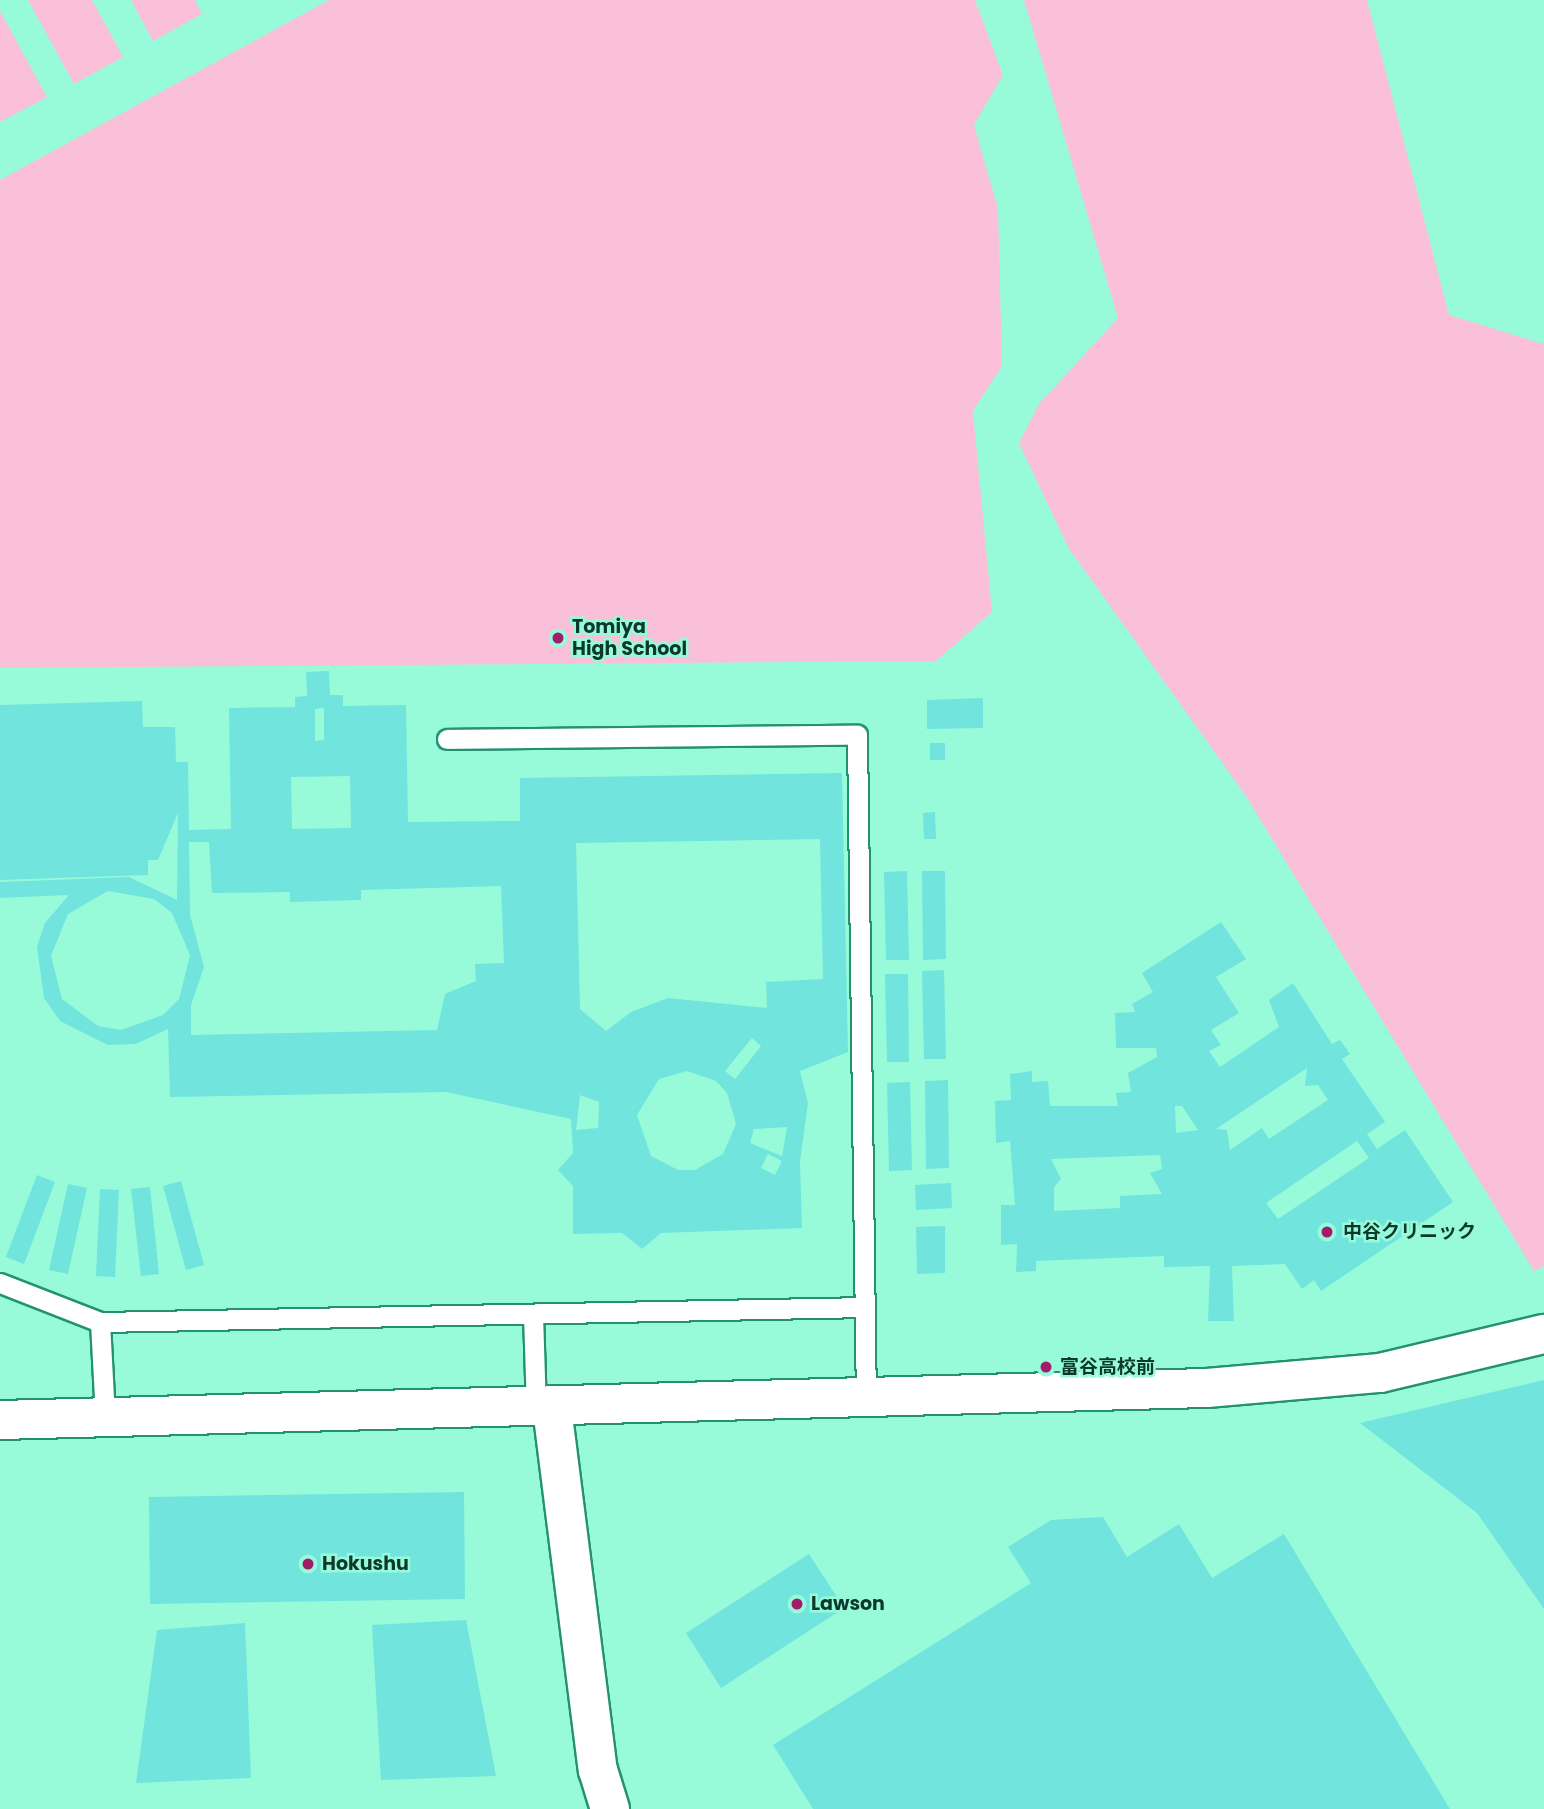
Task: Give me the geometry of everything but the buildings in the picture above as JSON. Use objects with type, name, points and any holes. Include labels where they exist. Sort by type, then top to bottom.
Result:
[{"type":"street","points":[[0,1420],[866,1401],[1207,1388],[1380,1373],[1544,1334]]},
{"type":"street","points":[[544,1408],[598,1770],[610,1809]]},
{"type":"lane","points":[[447,739],[857,735],[866,1401]]},
{"type":"lane","points":[[0,1283],[100,1322],[864,1307]]},
{"type":"lane","points":[[533,1314],[544,1408]]},
{"type":"lane","points":[[100,1322],[105,1418]]},
{"type":"shaded area","points":[[28,0],[92,0],[123,57],[74,84]]},
{"type":"shaded area","points":[[131,0],[195,0],[202,14],[153,41]]},
{"type":"shaded area","points":[[329,0],[975,0],[1003,75],[974,125],[998,209],[1002,366],[973,411],[992,612],[936,661],[0,668],[0,180]]},
{"type":"shaded area","points":[[1024,0],[1367,0],[1449,315],[1544,344],[1544,1266],[1534,1271],[1246,796],[1068,547],[1019,443],[1039,404],[1118,318]]},
{"type":"shaded area","points":[[0,11],[47,97],[0,122]]},
{"type":"place","name":"Tomiya High School","points":[[558,638]]},
{"type":"place","name":"中谷クリニック","points":[[1327,1232]]},
{"type":"place","name":"富谷高校前","points":[[1046,1367]]},
{"type":"place","name":"Hokushu","points":[[308,1564]]},
{"type":"place","name":"Lawson","points":[[797,1604]]}]
